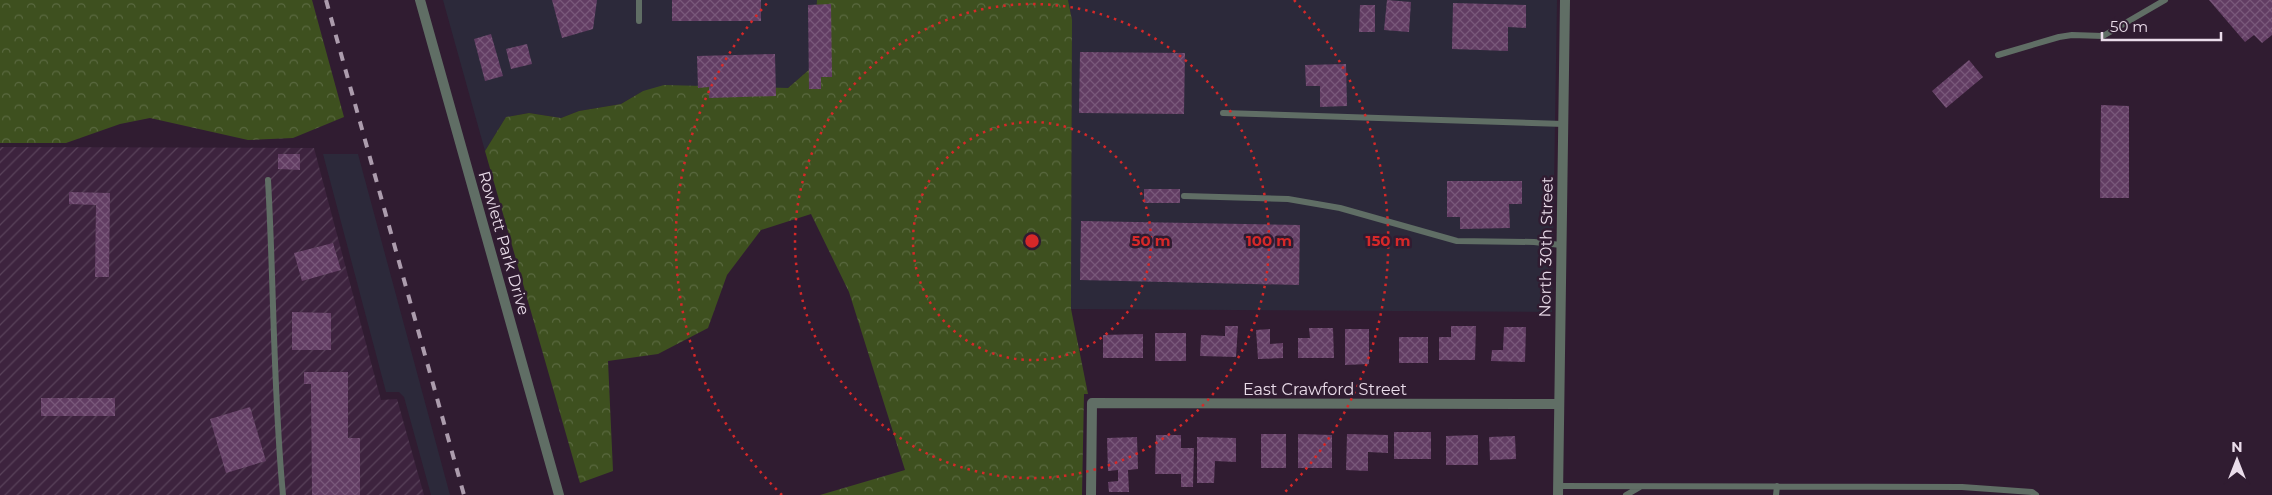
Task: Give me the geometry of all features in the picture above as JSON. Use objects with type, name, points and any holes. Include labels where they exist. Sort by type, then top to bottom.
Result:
[{"type":"street","name":"Rowlett Park Drive","points":[[420,0],[559,495]]},
{"type":"street","name":"North 30th Street","points":[[1558,490],[1565,0]]},
{"type":"street","name":"East Crawford Street","points":[[1091,495],[1092,403],[1558,404]]},
{"type":"lane","points":[[639,0],[640,21]]},
{"type":"lane","points":[[1998,55],[2072,34],[2103,36],[2165,0]]},
{"type":"lane","points":[[1223,113],[1564,124]]},
{"type":"lane","points":[[268,180],[274,276],[278,434],[284,495]]},
{"type":"lane","points":[[1184,196],[1288,199],[1340,208],[1457,241],[1534,242],[1561,245]]},
{"type":"lane","points":[[1558,490],[1642,486],[1962,487],[2032,492],[2036,495]]},
{"type":"lane","points":[[1626,495],[1642,486]]},
{"type":"lane","points":[[1776,495],[1777,486]]},
{"type":"shaded area","points":[[443,0],[817,0],[811,68],[788,88],[643,91],[621,104],[579,111],[561,118],[529,113],[506,117],[485,151]]},
{"type":"shaded area","points":[[1068,0],[1557,0],[1552,312],[1071,309],[1072,20]]},
{"type":"shaded area","points":[[0,147],[314,148],[381,400],[397,399],[424,495],[0,495]]},
{"type":"shaded area","points":[[323,154],[358,154],[450,495],[431,495],[404,397],[399,392],[386,392]]},
{"type":"green space","points":[[0,0],[312,0],[344,117],[293,138],[248,140],[150,118],[120,124],[66,143],[0,143]]},
{"type":"green space","points":[[817,0],[1068,0],[1072,20],[1071,309],[1088,394],[1084,394],[1082,495],[820,495],[905,470],[849,292],[811,214],[761,230],[727,275],[708,328],[658,354],[608,361],[613,471],[580,483],[485,151],[506,117],[529,113],[561,118],[579,111],[621,104],[643,91],[664,85],[788,88],[811,68]]},
{"type":"building","points":[[552,0],[597,0],[593,29],[562,38]]},
{"type":"building","points":[[672,0],[761,0],[761,21],[672,21]]},
{"type":"building","points":[[1387,0],[1411,2],[1409,32],[1384,30]]},
{"type":"building","points":[[2209,0],[2272,0],[2272,35],[2262,43],[2254,35],[2245,42]]},
{"type":"building","points":[[1453,3],[1526,5],[1526,28],[1508,27],[1508,51],[1452,49]]},
{"type":"building","points":[[831,4],[832,77],[821,77],[821,89],[809,89],[808,5]]},
{"type":"building","points":[[1360,5],[1375,5],[1375,32],[1359,32]]},
{"type":"building","points":[[491,34],[503,76],[485,81],[474,39]]},
{"type":"building","points":[[527,44],[532,64],[511,69],[506,49]]},
{"type":"building","points":[[1080,52],[1185,53],[1184,114],[1079,113]]},
{"type":"building","points":[[775,54],[776,96],[709,98],[709,87],[698,88],[697,56]]},
{"type":"building","points":[[1969,60],[1983,77],[1946,108],[1932,91]]},
{"type":"building","points":[[1346,64],[1347,106],[1320,107],[1320,86],[1306,86],[1305,65]]},
{"type":"building","points":[[2101,105],[2129,106],[2129,198],[2100,198]]},
{"type":"building","points":[[278,154],[300,154],[300,170],[278,169]]},
{"type":"building","points":[[1447,181],[1522,181],[1522,204],[1509,204],[1510,228],[1460,229],[1460,217],[1447,217]]},
{"type":"building","points":[[1144,189],[1180,189],[1180,203],[1144,203]]},
{"type":"building","points":[[69,192],[110,193],[109,277],[95,277],[96,205],[69,204]]},
{"type":"building","points":[[1081,221],[1300,225],[1299,285],[1080,280]]},
{"type":"building","points":[[333,243],[341,270],[302,281],[294,253]]},
{"type":"building","points":[[292,312],[331,313],[331,350],[292,350]]},
{"type":"building","points":[[1225,326],[1238,326],[1236,357],[1200,356],[1201,335],[1225,336]]},
{"type":"building","points":[[1451,326],[1476,326],[1475,360],[1439,360],[1439,337],[1451,337]]},
{"type":"building","points":[[1504,327],[1526,327],[1525,362],[1491,361],[1492,350],[1503,350]]},
{"type":"building","points":[[1309,328],[1333,328],[1334,358],[1298,358],[1298,338],[1310,338]]},
{"type":"building","points":[[1270,329],[1270,344],[1283,343],[1283,358],[1258,359],[1256,330]]},
{"type":"building","points":[[1345,329],[1369,329],[1369,364],[1345,365]]},
{"type":"building","points":[[1155,333],[1186,333],[1186,361],[1155,361]]},
{"type":"building","points":[[1143,334],[1143,358],[1103,358],[1103,335]]},
{"type":"building","points":[[1399,337],[1428,337],[1428,363],[1399,363]]},
{"type":"building","points":[[304,372],[348,372],[348,438],[360,438],[360,495],[312,495],[311,384],[304,384]]},
{"type":"building","points":[[41,398],[115,398],[115,416],[41,416]]},
{"type":"building","points":[[250,407],[266,461],[226,473],[210,419]]},
{"type":"building","points":[[1394,432],[1431,432],[1431,459],[1394,459]]},
{"type":"building","points":[[1261,434],[1286,434],[1286,468],[1261,468]]},
{"type":"building","points":[[1298,434],[1332,435],[1332,468],[1298,468]]},
{"type":"building","points":[[1347,434],[1388,435],[1388,453],[1368,452],[1368,471],[1346,470]]},
{"type":"building","points":[[1156,435],[1181,435],[1181,448],[1194,448],[1193,487],[1181,487],[1181,474],[1155,474]]},
{"type":"building","points":[[1478,435],[1478,465],[1446,465],[1446,436]]},
{"type":"building","points":[[1515,436],[1516,459],[1490,460],[1489,437]]},
{"type":"building","points":[[1137,437],[1138,469],[1128,470],[1129,492],[1109,492],[1108,482],[1118,481],[1118,470],[1108,471],[1107,438]]},
{"type":"building","points":[[1197,437],[1236,438],[1236,462],[1215,461],[1214,483],[1197,483]]},
{"type":"railway","points":[[326,0],[464,495]]}]
